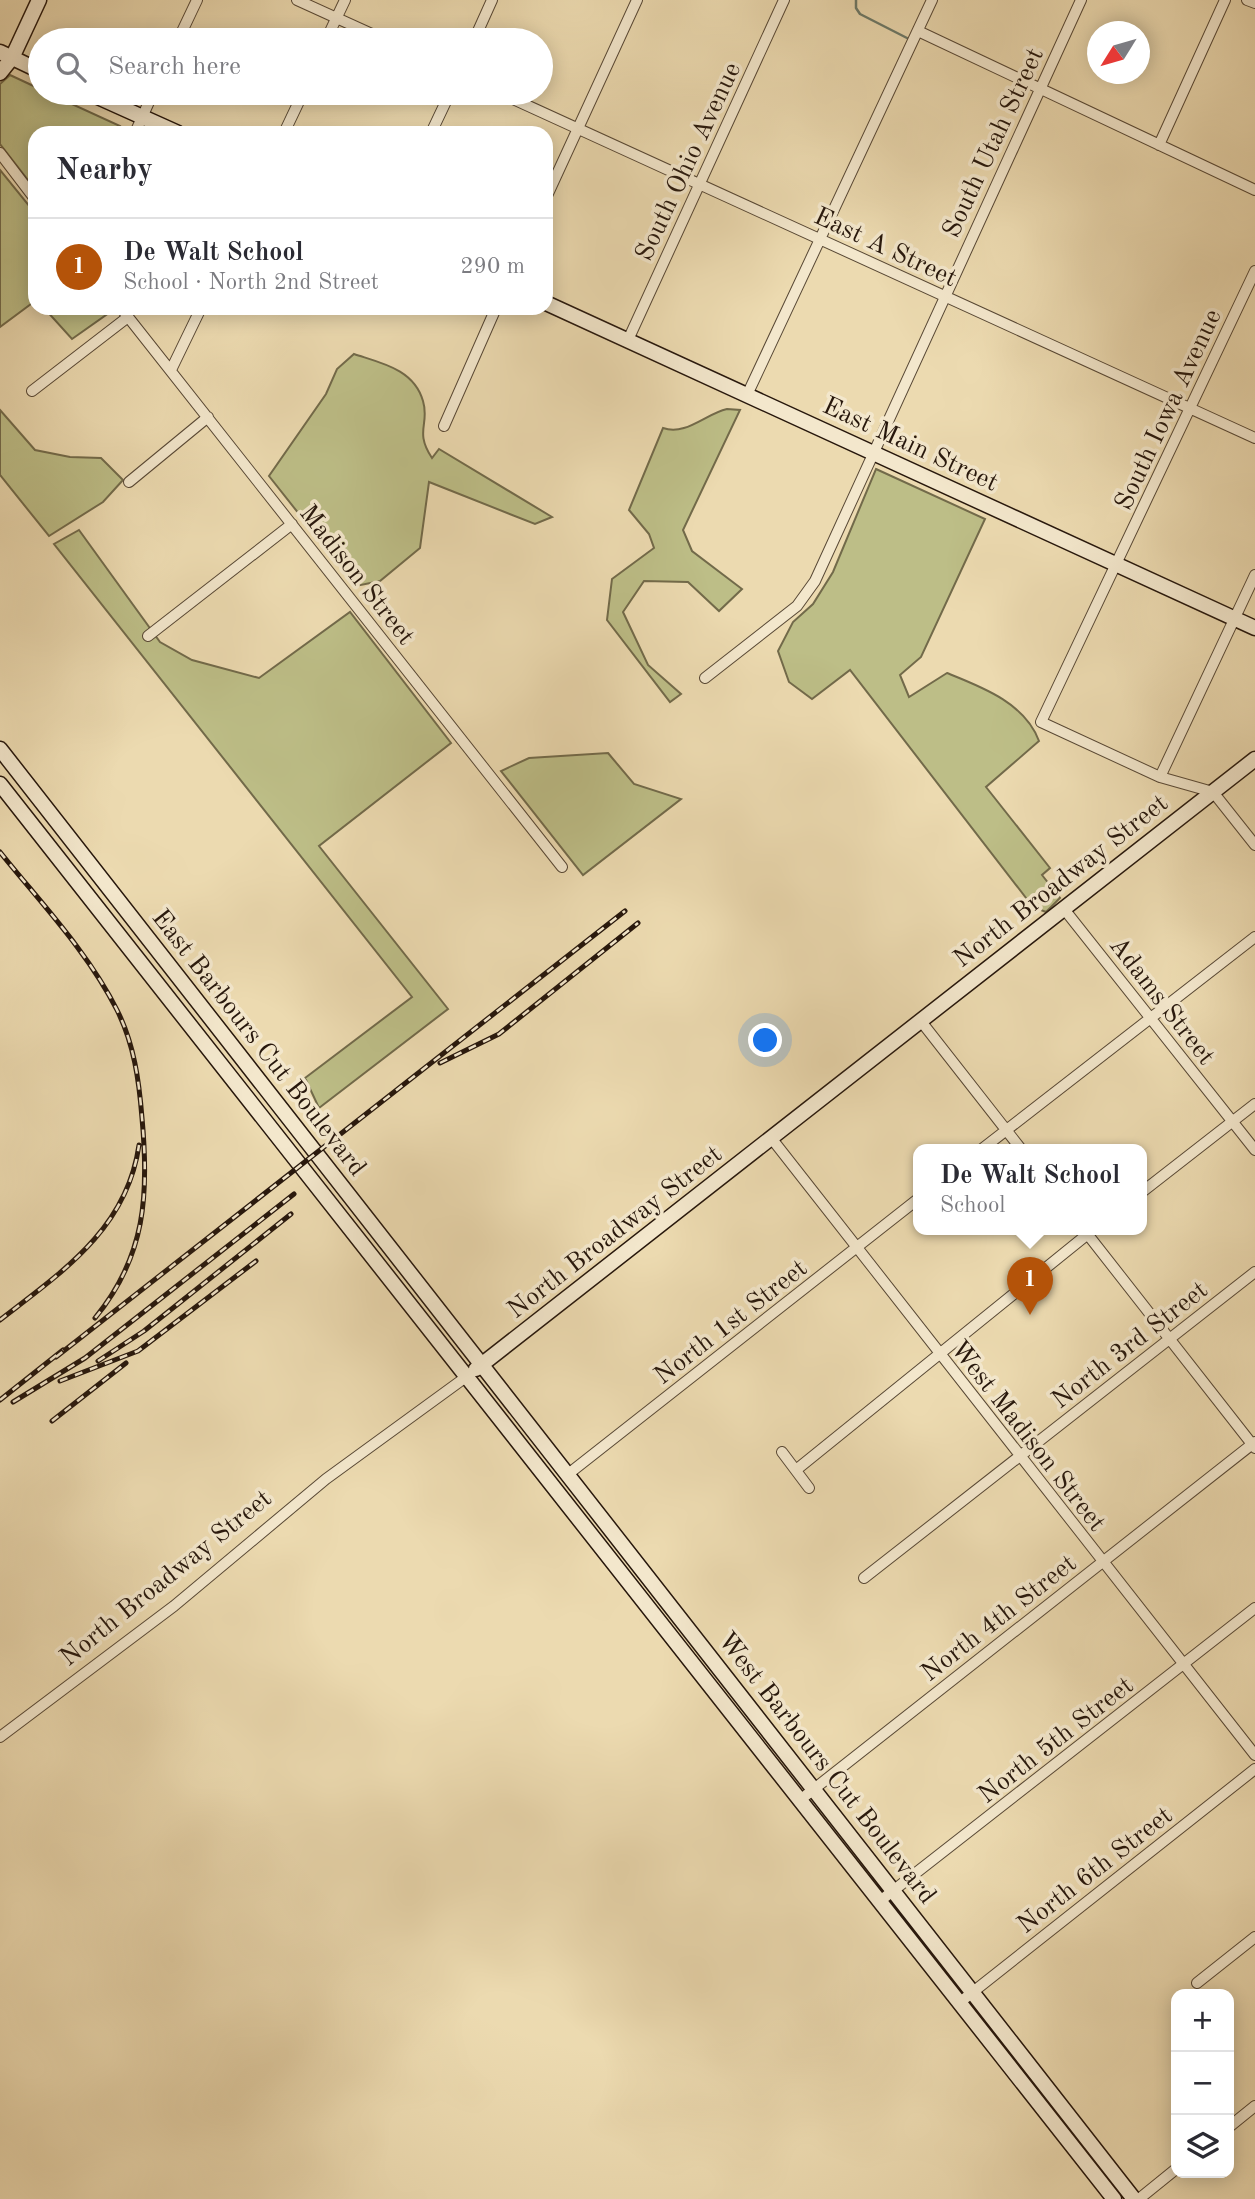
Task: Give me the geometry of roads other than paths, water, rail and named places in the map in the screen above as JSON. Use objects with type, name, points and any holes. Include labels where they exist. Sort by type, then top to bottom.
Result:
[{"type":"street","points":[[0,73],[6,55],[39,0]]},
{"type":"street","points":[[184,28],[197,0]]},
{"type":"street","points":[[297,0],[358,28]]},
{"type":"street","points":[[331,28],[345,0]]},
{"type":"street","points":[[479,28],[492,0]]},
{"type":"street","points":[[553,183],[637,0]]},
{"type":"street","name":"South Ohio Avenue","points":[[628,340],[784,0]]},
{"type":"street","points":[[747,395],[932,0]]},
{"type":"street","name":"South Utah Street","points":[[705,678],[806,597],[1081,0]]},
{"type":"street","points":[[1159,145],[1225,0]]},
{"type":"street","points":[[1247,0],[1255,4]]},
{"type":"street","points":[[918,31],[1255,190]]},
{"type":"street","points":[[6,55],[28,65]]},
{"type":"street","points":[[116,105],[162,126]]},
{"type":"street","points":[[138,126],[148,105]]},
{"type":"street","points":[[287,126],[297,105]]},
{"type":"street","points":[[434,126],[444,105]]},
{"type":"street","name":"East A Street","points":[[527,105],[1255,438]]},
{"type":"street","points":[[0,153],[28,190]]},
{"type":"street","name":"South Iowa Avenue","points":[[1160,777],[1041,722],[1192,409],[1255,271]]},
{"type":"street","name":"East Main Street","points":[[553,306],[1255,628]]},
{"type":"street","points":[[171,370],[198,315]]},
{"type":"street","points":[[444,426],[493,315]]},
{"type":"street","points":[[32,391],[128,317]]},
{"type":"street","name":"Madison Street","points":[[128,317],[562,867]]},
{"type":"street","points":[[129,482],[208,417]]},
{"type":"street","points":[[148,636],[292,524]]},
{"type":"street","points":[[1255,575],[1160,777],[1213,792],[1255,845]]},
{"type":"street","name":"East Barbours Cut Boulevard","points":[[0,749],[482,1365]]},
{"type":"street","name":"North Broadway Street","points":[[0,1737],[174,1606],[327,1479],[482,1365],[1255,759]]},
{"type":"street","name":"East Barbours Cut Boulevard","points":[[0,784],[466,1377]]},
{"type":"street","points":[[37,831],[54,818]]},
{"type":"street","name":"Adams Street","points":[[1064,909],[1255,1150]]},
{"type":"street","points":[[988,1144],[1255,937]]},
{"type":"street","points":[[195,1034],[212,1019]]},
{"type":"street","points":[[920,1020],[1017,1144]]},
{"type":"street","points":[[1147,1188],[1255,1104]]},
{"type":"street","name":"West Madison Street","points":[[772,1139],[1255,1755]]},
{"type":"street","points":[[326,1200],[343,1187]]},
{"type":"street","name":"North 1st Street","points":[[567,1475],[913,1203]]},
{"type":"street","points":[[796,1470],[1083,1235]]},
{"type":"street","points":[[1091,1235],[1254,1445]]},
{"type":"street","name":"North 3rd Street","points":[[864,1578],[1255,1272]]},
{"type":"street","name":"West Barbours Cut Boulevard","points":[[482,1365],[1137,2199]]},
{"type":"street","name":"West Barbours Cut Boulevard","points":[[466,1377],[1114,2199]]},
{"type":"street","name":"North 4th Street","points":[[800,1800],[1254,1445]]},
{"type":"street","points":[[782,1452],[809,1488]]},
{"type":"street","name":"North 5th Street","points":[[880,1901],[1255,1608]]},
{"type":"street","points":[[662,1624],[678,1614]]},
{"type":"street","points":[[715,1691],[730,1681]]},
{"type":"street","name":"North 6th Street","points":[[959,2003],[1255,1769]]},
{"type":"street","points":[[1197,1983],[1255,1937]]},
{"type":"street","points":[[1234,2123],[1255,2106]]},
{"type":"street","points":[[1137,2199],[1171,2173]]},
{"type":"waterway","points":[[856,0],[856,8],[860,14],[907,38]]},
{"type":"railway","points":[[0,852],[63,928],[92,968],[123,1023],[135,1063],[144,1146],[144,1198],[134,1248],[125,1271],[95,1318]]},
{"type":"railway","points":[[56,1357],[625,911]]},
{"type":"railway","points":[[440,1063],[499,1034],[638,923]]},
{"type":"railway","points":[[0,1320],[68,1266],[106,1225],[121,1201],[132,1175],[139,1145]]},
{"type":"railway","points":[[13,1402],[85,1358],[294,1194]]},
{"type":"railway","points":[[98,1361],[144,1331],[291,1214]]},
{"type":"railway","points":[[60,1381],[138,1351],[256,1261]]},
{"type":"railway","points":[[0,1400],[63,1350]]},
{"type":"railway","points":[[52,1421],[126,1363]]},
{"type":"place","name":"De Walt School","points":[[1030,1315]]}]
